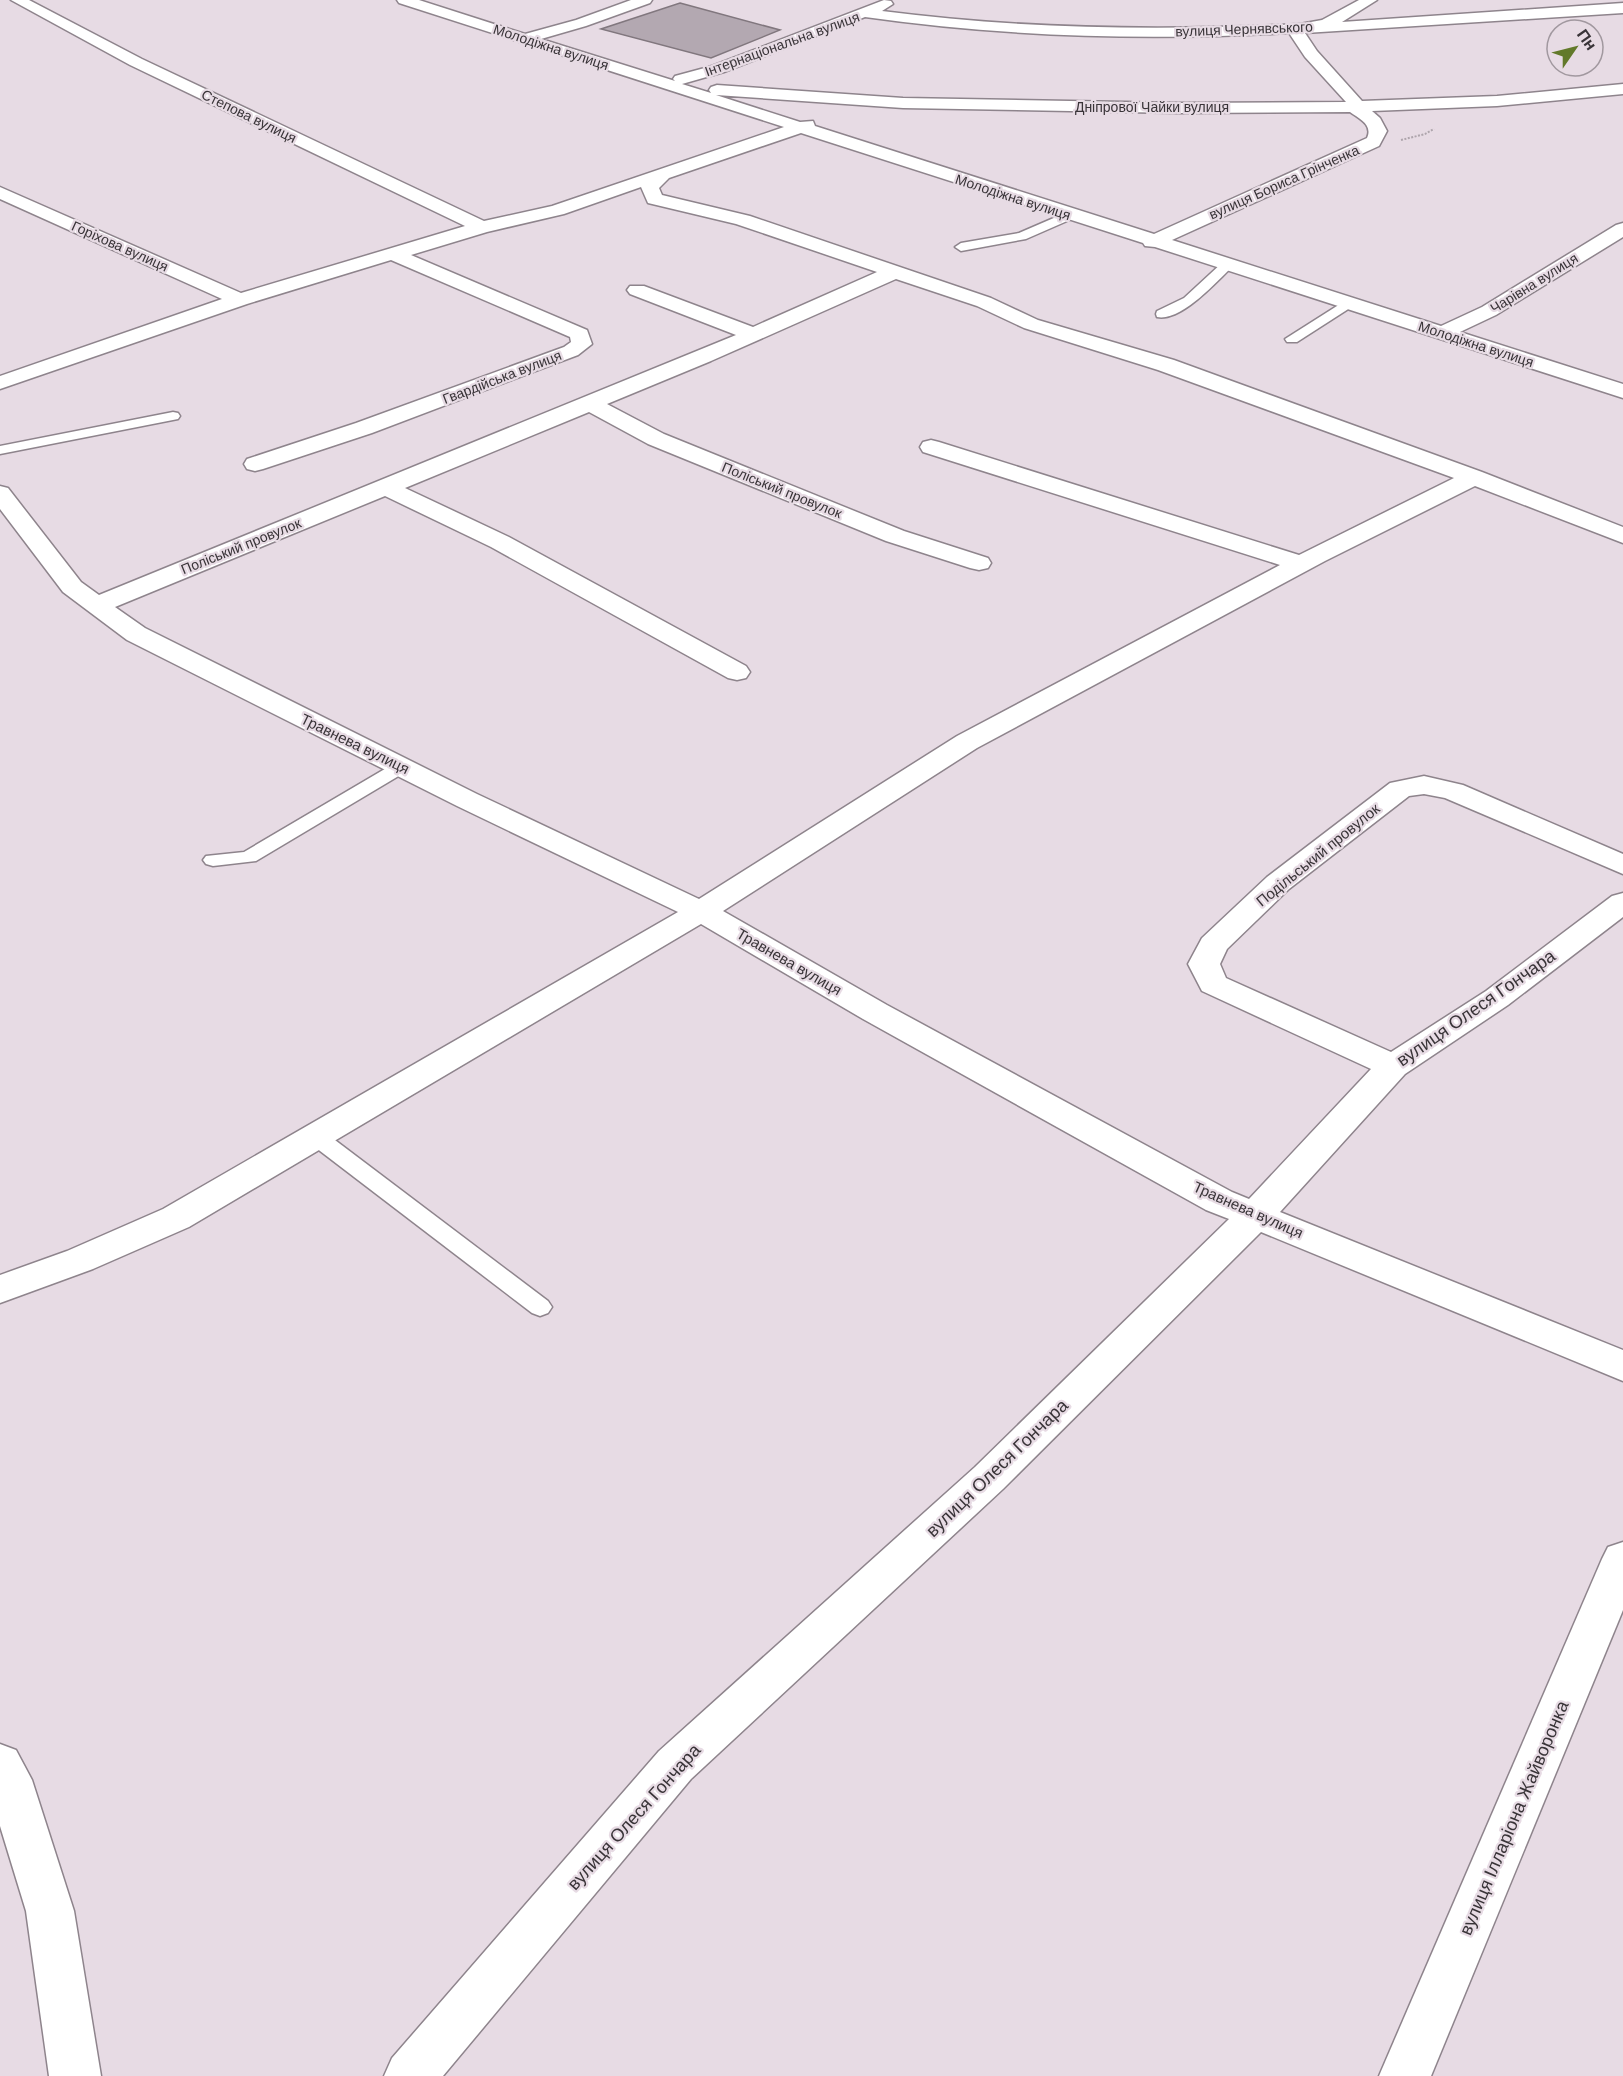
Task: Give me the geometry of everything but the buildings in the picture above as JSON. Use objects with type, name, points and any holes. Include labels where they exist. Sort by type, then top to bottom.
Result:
[{"type":"street","name":"Степова вулиця","points":[[18,0],[136,62],[482,227]]},
{"type":"street","name":"Молодіжна вулиця","points":[[404,0],[1152,242],[1623,391]]},
{"type":"street","points":[[433,9],[457,0]]},
{"type":"street","points":[[524,39],[580,23],[645,0]]},
{"type":"street","name":"Інтернаціональна вулиця","points":[[673,87],[897,0]]},
{"type":"street","points":[[1301,28],[1326,24],[1370,0]]},
{"type":"street","name":"вулиця Чернявського","points":[[865,13],[921,22],[1055,31],[1220,32],[1623,8]]},
{"type":"street","name":"вулиця Бориса Грінченка","points":[[1152,242],[1373,142],[1379,136],[1380,129],[1376,123],[1354,107],[1354,100],[1311,54],[1296,33],[1301,28]]},
{"type":"street","name":"Дніпрової Чайки вулиця","points":[[673,87],[758,90],[889,102],[1078,107],[1354,107],[1457,103],[1623,88]]},
{"type":"street","points":[[0,382],[240,300],[482,227],[557,210],[589,200],[801,128],[831,113],[889,102]]},
{"type":"street","points":[[654,199],[650,187],[662,175]]},
{"type":"street","name":"Горіхова вулиця","points":[[0,192],[240,300]]},
{"type":"street","points":[[589,200],[654,199],[678,206],[714,211],[984,302],[1031,324],[1166,365],[1474,477],[1622,535]]},
{"type":"street","name":"Чарівна вулиця","points":[[1442,333],[1489,311],[1623,229]]},
{"type":"street","name":"Гвардійська вулиця","points":[[255,464],[364,428],[571,351],[582,344],[580,334],[395,255]]},
{"type":"street","name":"Поліський провулок","points":[[97,605],[590,404],[754,335],[894,272]]},
{"type":"street","points":[[637,290],[754,335]]},
{"type":"street","points":[[0,363],[36,371]]},
{"type":"street","name":"Поліський провулок","points":[[590,404],[667,444],[895,536],[979,563]]},
{"type":"street","points":[[931,447],[1302,564]]},
{"type":"street","points":[[0,1289],[80,1260],[176,1218],[701,911],[967,742],[1302,564],[1474,477]]},
{"type":"street","points":[[385,488],[500,542],[737,672]]},
{"type":"street","name":"Травнева вулиця","points":[[0,493],[72,587],[136,634],[401,767],[701,911],[896,1024],[1219,1201],[1623,1366]]},
{"type":"street","name":"Подільський провулок","points":[[1393,1066],[1213,984],[1204,964],[1212,945],[1278,883],[1400,789],[1424,786],[1453,791],[1623,865]]},
{"type":"street","name":"вулиця Олеся Гончара","points":[[410,2076],[675,1765],[989,1478],[1255,1215],[1393,1066],[1497,998],[1623,902]]},
{"type":"street","name":"вулиця Ілларіона Жайворонка","points":[[1404,2076],[1623,1559]]},
{"type":"street","points":[[0,1764],[9,1780],[50,1911],[75,2076]]},
{"type":"lane","points":[[961,248],[1022,236],[1070,215]]},
{"type":"lane","points":[[1162,314],[1190,301],[1227,265]]},
{"type":"lane","points":[[1292,339],[1347,303]]},
{"type":"lane","points":[[0,450],[173,416]]},
{"type":"lane","points":[[213,860],[249,857],[401,767]]},
{"type":"lane","points":[[315,1136],[540,1307]]}]
